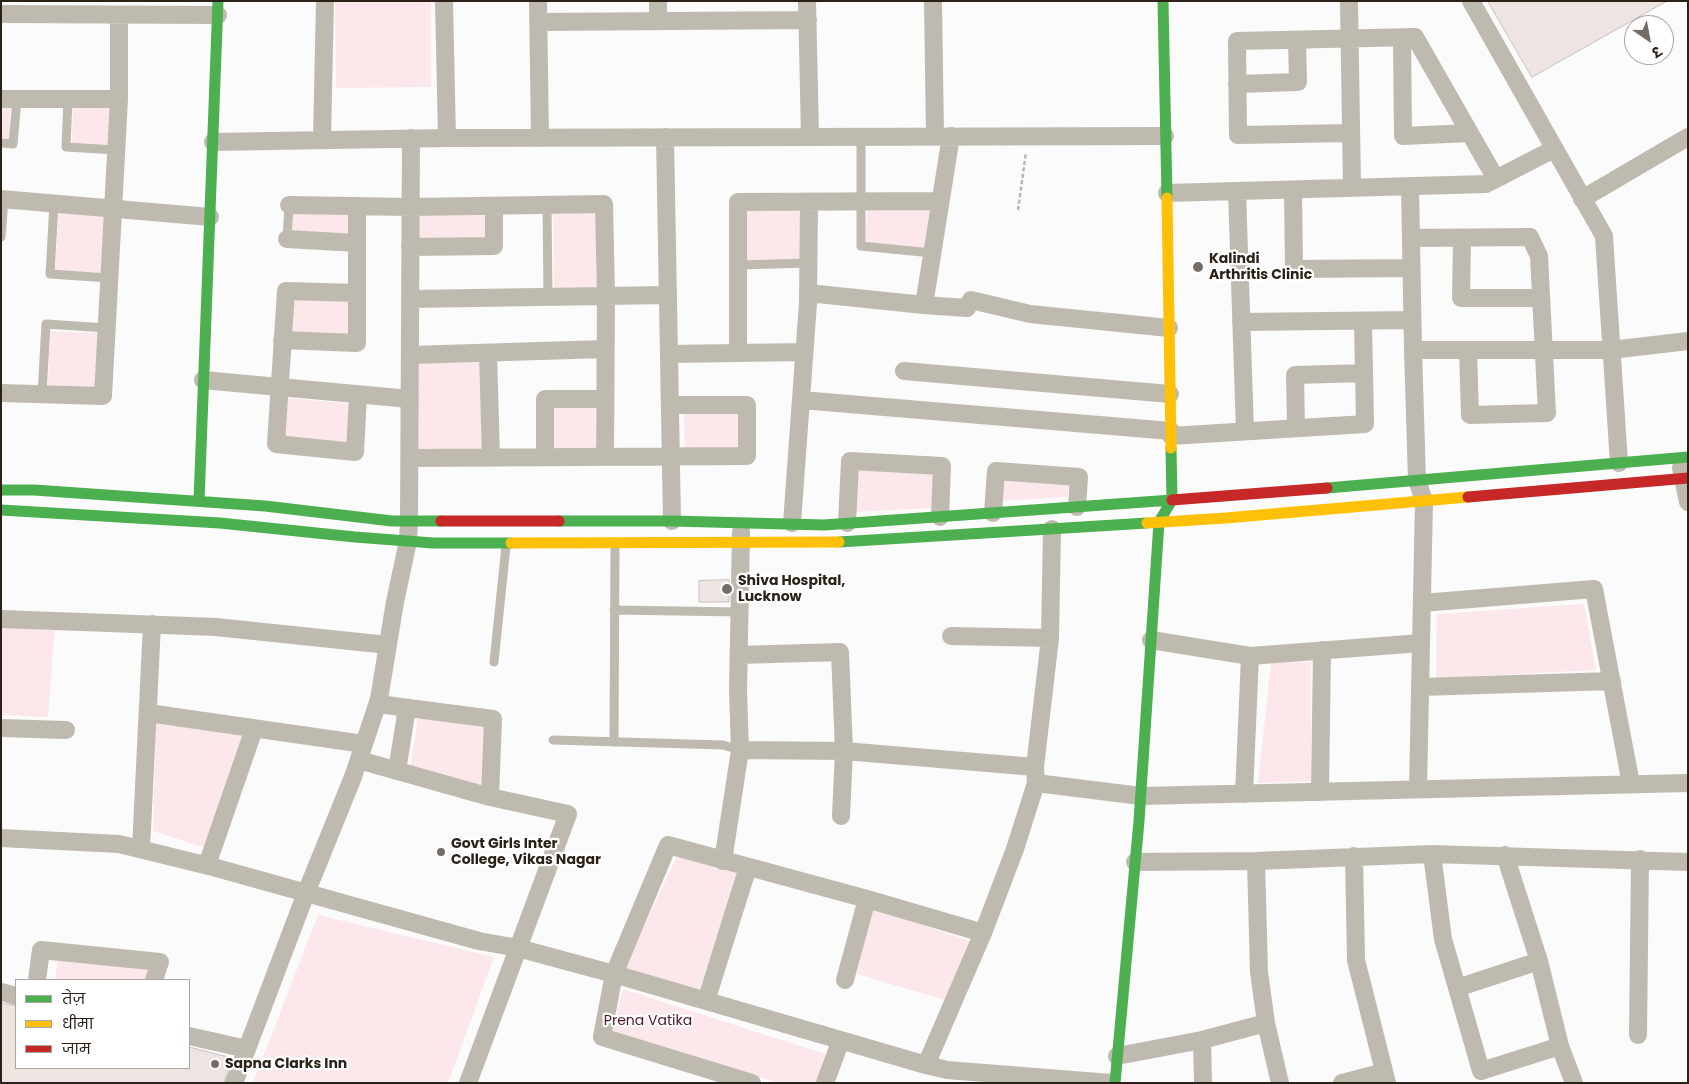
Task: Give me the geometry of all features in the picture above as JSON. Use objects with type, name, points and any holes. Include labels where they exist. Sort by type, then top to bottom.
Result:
[{"type":"street","points":[[322,140],[325,1]]},
{"type":"street","points":[[444,1],[447,138]]},
{"type":"street","points":[[538,1],[540,138]]},
{"type":"street","points":[[658,1],[658,21]]},
{"type":"street","points":[[808,1],[810,136]]},
{"type":"street","points":[[924,305],[940,201],[943,136],[933,1]]},
{"type":"street","points":[[1,838],[119,844],[207,865],[478,942],[518,948],[614,974],[926,1065],[945,1076],[1113,1083],[1141,796],[1159,522],[1172,500],[1163,1]]},
{"type":"street","points":[[1349,1],[1352,188]]},
{"type":"street","points":[[1471,1],[1604,236],[1619,463]]},
{"type":"street","points":[[1,14],[119,15],[218,8],[199,501]]},
{"type":"street","points":[[1,393],[103,396],[119,99],[119,15]]},
{"type":"street","points":[[539,22],[808,20]]},
{"type":"street","points":[[1402,38],[1403,136],[1469,133]]},
{"type":"street","points":[[1351,133],[1238,135],[1237,41],[1415,38],[1496,179]]},
{"type":"street","points":[[1237,84],[1298,82],[1297,40]]},
{"type":"street","points":[[9,99],[119,99]]},
{"type":"street","points":[[213,142],[411,138],[1165,136]]},
{"type":"street","points":[[665,137],[672,521]]},
{"type":"street","points":[[1582,199],[1688,137]]},
{"type":"street","points":[[234,1083],[378,704],[410,521],[411,138]]},
{"type":"street","points":[[1167,193],[1486,184],[1554,149]]},
{"type":"street","points":[[1410,186],[1412,350],[1417,480],[1424,501],[1418,790]]},
{"type":"street","points":[[1293,190],[1294,269],[1411,268]]},
{"type":"street","points":[[1237,191],[1245,431]]},
{"type":"street","points":[[2,199],[210,217]]},
{"type":"street","points":[[738,353],[738,202],[940,201]]},
{"type":"street","points":[[792,523],[808,294],[809,202]]},
{"type":"street","points":[[289,205],[411,207],[604,204],[606,296],[605,457]]},
{"type":"street","points":[[282,340],[357,343],[357,206]]},
{"type":"street","points":[[410,247],[494,246],[494,206]]},
{"type":"street","points":[[1411,238],[1530,237],[1540,256],[1547,413],[1470,415],[1468,350]]},
{"type":"street","points":[[1462,238],[1462,298],[1541,298]]},
{"type":"street","points":[[287,240],[357,243]]},
{"type":"street","points":[[357,294],[286,291],[276,444],[355,452],[358,395]]},
{"type":"street","points":[[808,294],[967,308],[971,300],[1030,314],[1169,328]]},
{"type":"street","points":[[410,299],[668,295]]},
{"type":"street","points":[[1241,322],[1412,320]]},
{"type":"street","points":[[801,400],[1171,433],[1365,424],[1362,321]]},
{"type":"street","points":[[1412,350],[1611,350],[1688,341]]},
{"type":"street","points":[[410,355],[605,349]]},
{"type":"street","points":[[669,354],[804,352]]},
{"type":"street","points":[[488,353],[491,458]]},
{"type":"street","points":[[904,371],[1170,394]]},
{"type":"street","points":[[1296,428],[1295,375],[1364,373]]},
{"type":"street","points":[[203,380],[410,399]]},
{"type":"street","points":[[546,457],[545,399],[605,399]]},
{"type":"street","points":[[410,458],[746,456],[746,405],[670,405]]},
{"type":"street","points":[[1,490],[34,490],[265,506],[392,521],[672,521],[824,525],[1172,500],[1683,457],[1688,502]]},
{"type":"street","points":[[847,523],[850,461],[942,466],[940,517]]},
{"type":"street","points":[[993,513],[996,472],[1079,477],[1077,507]]},
{"type":"street","points":[[1,510],[220,523],[408,541],[507,543],[841,542],[1159,522],[1685,478]]},
{"type":"street","points":[[615,543],[616,521]]},
{"type":"street","points":[[507,543],[509,522]]},
{"type":"street","points":[[723,860],[740,750],[741,522]]},
{"type":"street","points":[[926,1065],[983,933],[1015,848],[1036,775],[1050,638],[1052,529]]},
{"type":"street","points":[[1422,603],[1594,589],[1631,784]]},
{"type":"street","points":[[1,619],[216,627],[388,645]]},
{"type":"street","points":[[141,849],[152,624]]},
{"type":"street","points":[[951,636],[1050,638]]},
{"type":"street","points":[[1151,640],[1250,656],[1421,643]]},
{"type":"street","points":[[1320,792],[1322,650]]},
{"type":"street","points":[[739,655],[840,652],[844,751],[841,816]]},
{"type":"street","points":[[1244,794],[1250,656]]},
{"type":"street","points":[[1420,687],[1612,681]]},
{"type":"street","points":[[378,704],[493,719],[490,797]]},
{"type":"street","points":[[397,771],[408,708]]},
{"type":"street","points":[[148,714],[254,728],[361,752],[397,771],[490,797],[568,814],[468,1083]]},
{"type":"street","points":[[1,728],[66,730]]},
{"type":"street","points":[[207,865],[254,728]]},
{"type":"street","points":[[740,750],[844,751],[1036,775],[1141,796],[1688,783]]},
{"type":"street","points":[[752,1083],[602,1037],[614,974],[668,845],[983,933]]},
{"type":"street","points":[[1135,862],[1256,861],[1432,854],[1688,862]]},
{"type":"street","points":[[1432,854],[1442,939],[1481,1071],[1560,1046]]},
{"type":"street","points":[[1342,1083],[1386,1077],[1356,960],[1354,856]]},
{"type":"street","points":[[1506,856],[1539,961],[1560,1046],[1574,1083]]},
{"type":"street","points":[[1638,1035],[1640,859]]},
{"type":"street","points":[[1256,861],[1258,972],[1266,1023],[1280,1083]]},
{"type":"street","points":[[706,1001],[748,867]]},
{"type":"street","points":[[845,980],[866,899]]},
{"type":"street","points":[[38,979],[41,950],[160,962],[154,979]]},
{"type":"street","points":[[1457,988],[1539,961]]},
{"type":"street","points":[[1,992],[15,996]]},
{"type":"street","points":[[1117,1056],[1202,1040],[1266,1023]]},
{"type":"street","points":[[190,1036],[247,1049]]},
{"type":"street","points":[[825,1083],[841,1040]]},
{"type":"street","points":[[1202,1040],[1203,1083]]},
{"type":"lane","points":[[1,143],[13,144],[9,99]]},
{"type":"lane","points":[[68,99],[66,147],[116,150]]},
{"type":"lane","points":[[861,136],[861,246],[932,253]]},
{"type":"lane","points":[[1,236],[2,199]]},
{"type":"lane","points":[[54,204],[50,274],[109,278]]},
{"type":"lane","points":[[287,240],[289,205]]},
{"type":"lane","points":[[547,205],[548,297]]},
{"type":"lane","points":[[738,265],[808,263]]},
{"type":"lane","points":[[42,394],[46,324],[107,328]]},
{"type":"lane","points":[[494,662],[507,543]]},
{"type":"lane","points":[[614,742],[615,543]]},
{"type":"lane","points":[[614,610],[740,612]]},
{"type":"lane","points":[[553,740],[723,746],[740,750]]},
{"type":"path","points":[[1018,210],[1028,136]]},
{"type":"green space","points":[[335,1],[431,1],[431,87],[336,88]]},
{"type":"green space","points":[[1,104],[11,104],[9,139],[1,139]]},
{"type":"green space","points":[[73,106],[110,106],[109,145],[72,144]]},
{"type":"green space","points":[[867,205],[934,206],[928,249],[866,242]]},
{"type":"green space","points":[[292,208],[352,209],[351,237],[292,236]]},
{"type":"green space","points":[[802,208],[803,259],[745,260],[744,209]]},
{"type":"green space","points":[[59,210],[107,212],[104,273],[55,271]]},
{"type":"green space","points":[[553,210],[596,210],[597,287],[554,288]]},
{"type":"green space","points":[[486,211],[487,241],[419,243],[419,213]]},
{"type":"green space","points":[[290,296],[350,298],[349,337],[289,335]]},
{"type":"green space","points":[[50,331],[99,333],[97,388],[48,385]]},
{"type":"green space","points":[[483,359],[485,450],[417,452],[415,361]]},
{"type":"green space","points":[[288,398],[354,404],[350,446],[285,441]]},
{"type":"green space","points":[[595,405],[596,448],[552,449],[552,406]]},
{"type":"green space","points":[[739,411],[741,449],[685,451],[684,413]]},
{"type":"green space","points":[[856,468],[935,472],[932,508],[856,512]]},
{"type":"green space","points":[[1003,480],[1069,484],[1068,497],[1001,501]]},
{"type":"green space","points":[[1584,604],[1596,670],[1436,678],[1437,614]]},
{"type":"green space","points":[[1,625],[55,625],[48,717],[1,715]]},
{"type":"green space","points":[[1311,662],[1311,781],[1258,783],[1271,663]]},
{"type":"green space","points":[[418,717],[489,727],[487,789],[410,771]]},
{"type":"green space","points":[[156,719],[249,736],[209,849],[153,831]]},
{"type":"green space","points":[[678,854],[738,874],[699,989],[623,970]]},
{"type":"green space","points":[[872,908],[972,942],[945,1000],[857,974]]},
{"type":"green space","points":[[318,915],[494,957],[448,1083],[253,1083]]},
{"type":"green space","points":[[58,959],[153,967],[149,979],[55,979]]},
{"type":"green space","name":"Prena Vatika","points":[[623,989],[831,1056],[820,1083],[780,1083],[611,1035]]},
{"type":"building","points":[[1488,1],[1667,1],[1642,15],[1624,15],[1624,25],[1532,77]]},
{"type":"building","points":[[729,580],[729,602],[699,602],[699,581]]},
{"type":"building","points":[[1,1003],[15,1006],[15,1069],[190,1069],[190,1047],[232,1058],[224,1083],[1,1083]]},
{"type":"traffic: fast","points":[[199,501],[218,1]]},
{"type":"traffic: fast","points":[[1163,1],[1167,198]]},
{"type":"traffic: fast","points":[[1115,1083],[1139,821],[1159,522],[1172,500],[1171,448]]},
{"type":"traffic: fast","points":[[1327,488],[1688,457]]},
{"type":"traffic: fast","points":[[1,490],[34,490],[265,506],[392,521],[441,521]]},
{"type":"traffic: fast","points":[[559,521],[672,521],[824,525],[1172,500]]},
{"type":"traffic: fast","points":[[1,510],[220,523],[433,543],[511,543]]},
{"type":"traffic: fast","points":[[839,542],[1147,523]]},
{"type":"traffic: slow","points":[[1167,198],[1171,448]]},
{"type":"traffic: slow","points":[[1147,523],[1468,497]]},
{"type":"traffic: slow","points":[[511,543],[839,542]]},
{"type":"traffic: jam","points":[[1468,497],[1688,478]]},
{"type":"traffic: jam","points":[[1172,500],[1327,488]]},
{"type":"traffic: jam","points":[[441,521],[559,521]]},
{"type":"place","name":"Kalindi Arthritis Clinic","points":[[1198,267]]},
{"type":"place","name":"Shiva Hospital, Lucknow","points":[[727,589]]},
{"type":"place","name":"Govt Girls Inter College, Vikas Nagar","points":[[441,852]]},
{"type":"place","name":"Sapna Clarks Inn","points":[[215,1064]]}]
